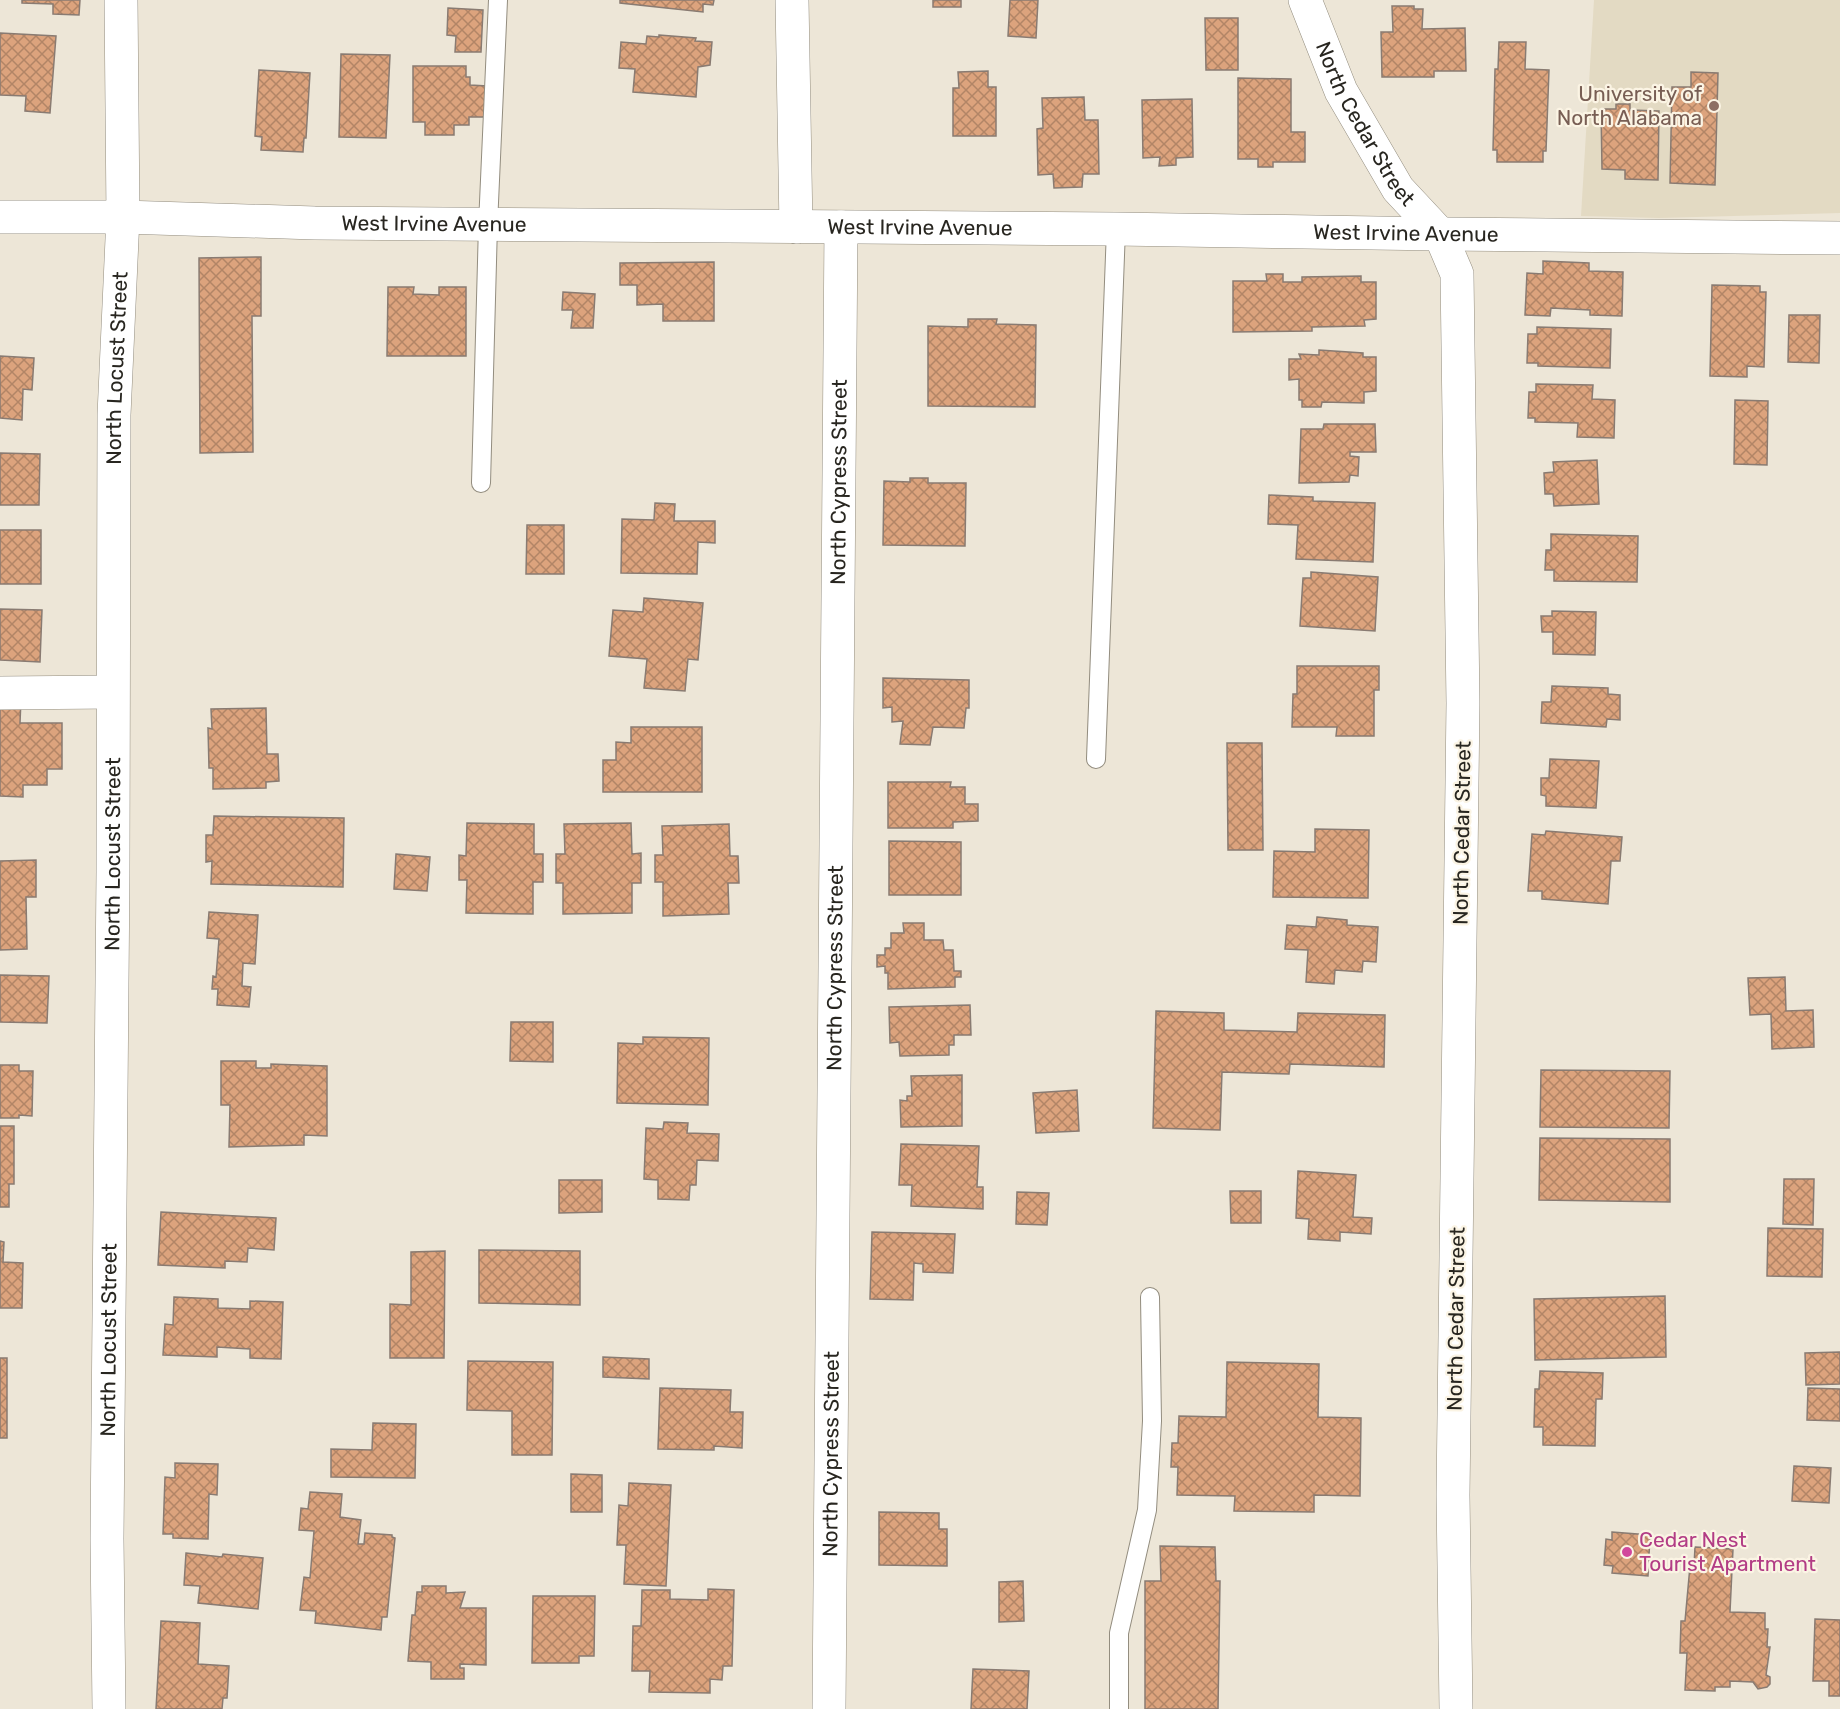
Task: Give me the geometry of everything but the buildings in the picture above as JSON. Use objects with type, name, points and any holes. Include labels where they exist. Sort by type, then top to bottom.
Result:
[{"type":"street","name":"North Locust Street","points":[[109,1709],[107,1539],[114,415],[123,217],[122,0]]},
{"type":"street","points":[[792,0],[796,227]]},
{"type":"street","name":"North Cedar Street","points":[[1305,0],[1341,92],[1398,189],[1440,234],[1457,274],[1463,703],[1454,1471],[1456,1709]]},
{"type":"street","name":"West Irvine Avenue","points":[[0,217],[123,217],[488,225],[1116,229],[1840,238]]},
{"type":"street","name":"North Cypress Street","points":[[829,1709],[841,227]]},
{"type":"street","points":[[0,693],[112,692]]},
{"type":"lane","points":[[482,483],[488,225],[498,0]]},
{"type":"lane","points":[[1096,759],[1116,229]]},
{"type":"lane","points":[[1119,1709],[1119,1633],[1147,1510],[1152,1421],[1150,1298]]},
{"type":"shaded area","name":"University of North Alabama","points":[[1594,0],[1840,0],[1840,213],[1659,218],[1581,216]]},
{"type":"place","name":"University of North Alabama","points":[[1714,106]]},
{"type":"place","name":"Cedar Nest Tourist Apartment","points":[[1627,1552]]}]
